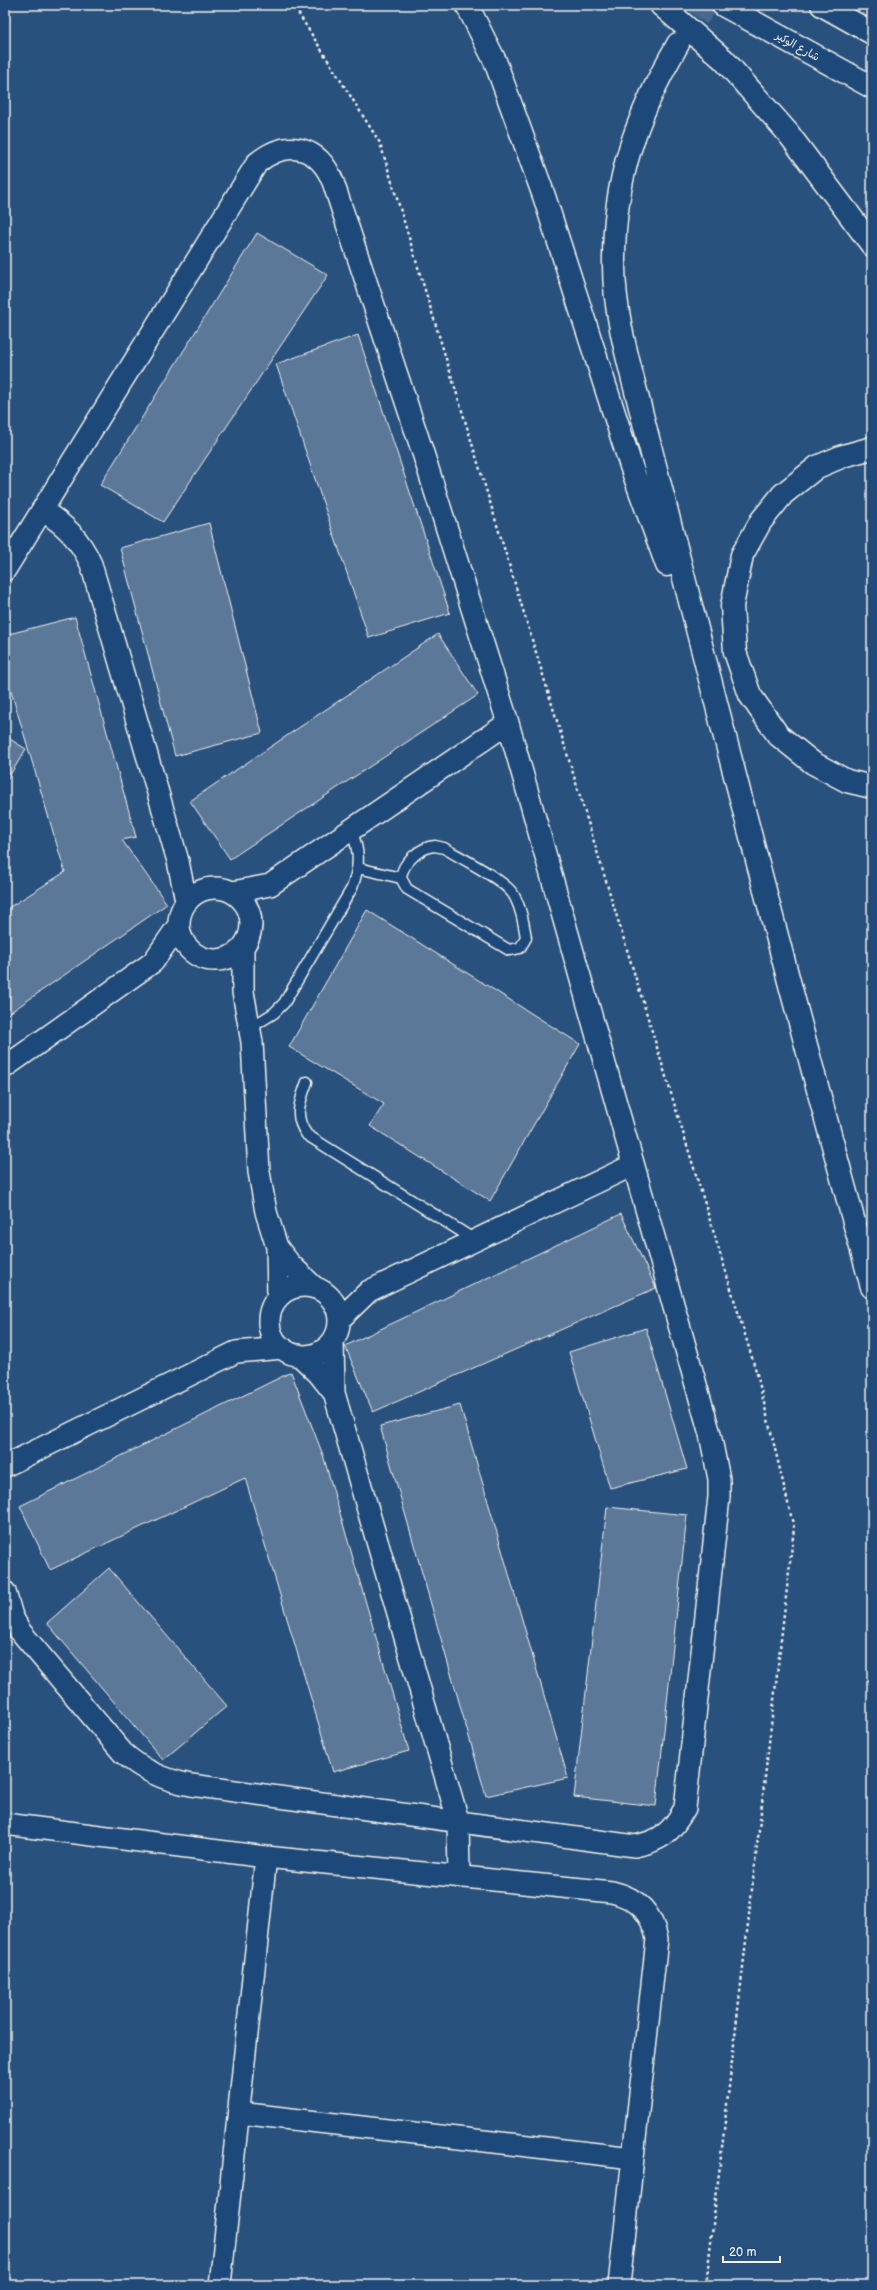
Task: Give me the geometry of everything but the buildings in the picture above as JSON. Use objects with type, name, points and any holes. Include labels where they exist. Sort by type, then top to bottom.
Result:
[{"type":"main road","points":[[468,5],[495,61],[544,196],[632,469],[708,672]]},
{"type":"main road","points":[[660,5],[724,60],[788,133],[872,245]]},
{"type":"main road","name":"شارع الوكير","points":[[723,5],[872,87]]},
{"type":"main road","points":[[822,5],[872,33]]},
{"type":"main road","points":[[678,44],[654,84],[635,131],[622,178],[616,218],[614,266],[617,305],[630,367],[708,672],[872,1287]]},
{"type":"main road","points":[[872,448],[843,456],[817,467],[783,494],[761,521],[742,555],[732,606],[735,652],[750,695],[778,735],[813,763],[847,781],[872,787]]},
{"type":"street","points":[[5,570],[257,163],[268,154],[281,149],[295,148],[308,152],[320,160],[329,171],[333,182],[423,453],[508,723],[710,1434],[719,1479],[717,1519],[685,1808],[677,1823],[666,1835],[651,1843],[635,1846],[458,1820],[191,1785],[154,1775],[137,1766],[123,1753],[30,1645],[12,1616],[5,1592]]},
{"type":"street","points":[[42,510],[70,530],[86,552],[91,564],[178,861],[186,901]]},
{"type":"street","points":[[233,892],[270,885],[508,723]]},
{"type":"street","points":[[178,861],[208,888]]},
{"type":"street","points":[[153,962],[208,959],[236,954],[248,939],[251,920],[270,885]]},
{"type":"street","points":[[243,992],[232,975],[184,944],[178,926],[179,917],[186,901],[192,895],[208,888],[225,889],[233,892],[245,904],[251,920]]},
{"type":"street","points":[[5,1067],[153,962],[178,926]]},
{"type":"street","points":[[243,947],[243,992],[250,1028],[259,1172],[266,1212],[277,1247],[278,1297]]},
{"type":"street","points":[[339,1320],[369,1290],[633,1165]]},
{"type":"street","points":[[236,1352],[291,1352],[314,1354],[328,1347],[333,1341],[339,1327],[335,1303],[290,1264],[277,1247]]},
{"type":"street","points":[[334,1393],[318,1373],[291,1352],[272,1334],[270,1316],[271,1310],[278,1297],[291,1288],[298,1286],[318,1289],[369,1290]]},
{"type":"street","points":[[5,1466],[236,1352],[270,1316]]},
{"type":"street","points":[[333,1341],[334,1393],[458,1820],[459,1876]]},
{"type":"street","points":[[5,1824],[266,1857],[612,1892],[634,1900],[650,1917],[656,1933],[657,1951],[618,2285]]},
{"type":"street","points":[[220,2285],[266,1857]]},
{"type":"street","points":[[239,2113],[632,2158]]},
{"type":"lane","points":[[250,1028],[274,1013],[292,991],[349,894],[358,868],[358,850],[350,830]]},
{"type":"lane","points":[[358,868],[401,878],[407,889],[509,950],[514,950],[524,944],[526,938],[519,907],[512,892],[500,882],[444,848],[435,846],[425,848],[404,867],[401,878]]},
{"type":"lane","points":[[308,1082],[298,1112],[298,1120],[307,1135],[475,1240]]},
{"type":"tunnel","points":[[678,44],[707,5]]}]
